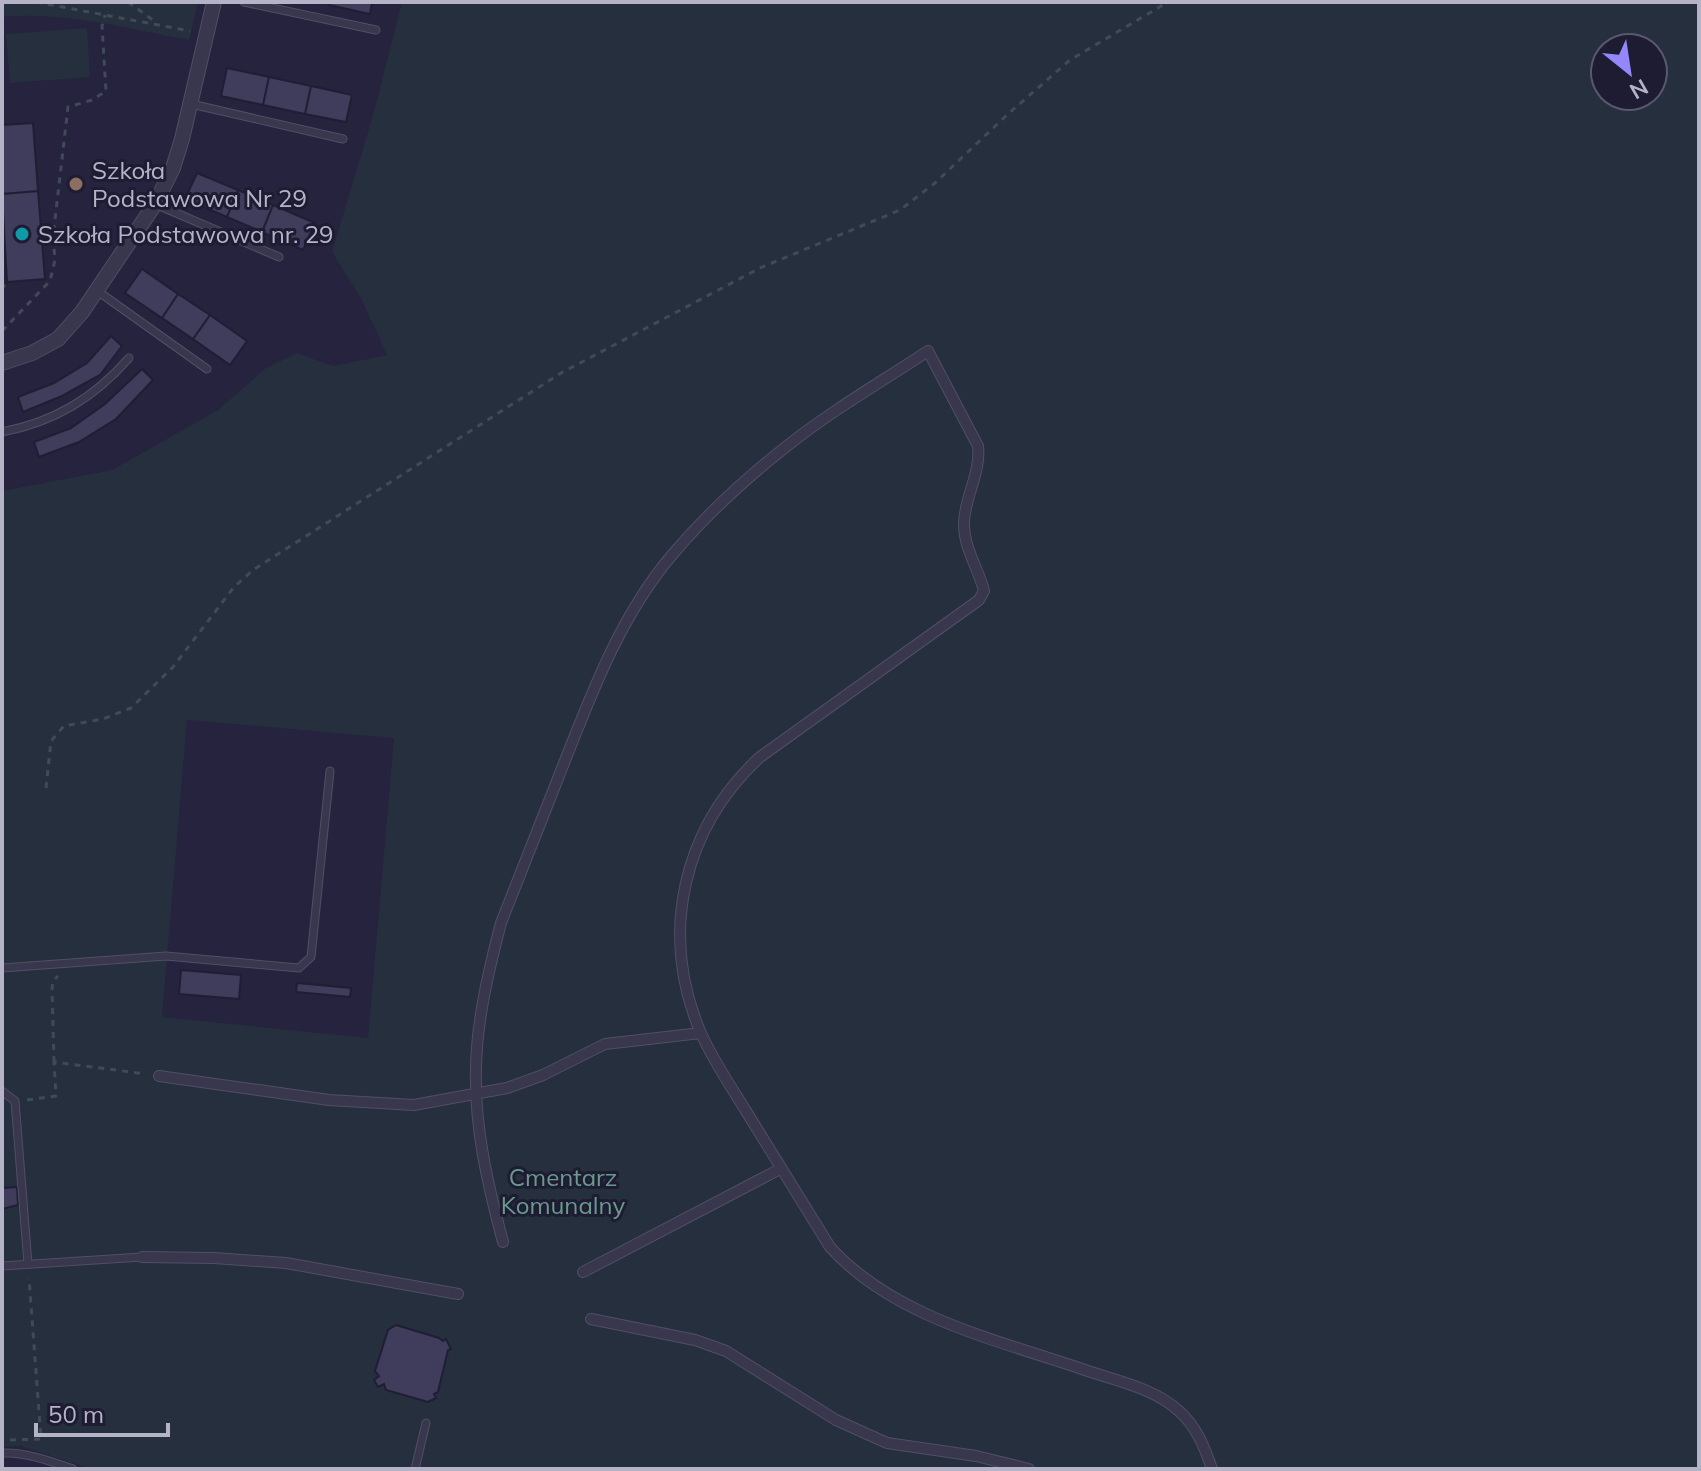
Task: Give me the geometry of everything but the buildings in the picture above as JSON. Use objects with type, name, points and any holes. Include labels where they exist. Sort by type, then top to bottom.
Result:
[{"type":"street","points":[[2,363],[32,353],[58,339],[155,204],[173,168],[214,2]]},
{"type":"street","points":[[503,1242],[480,1139],[476,1065],[481,1016],[501,923],[599,673],[620,632],[672,555],[753,474],[789,444],[928,351],[978,446],[979,459],[964,519],[968,551],[984,591],[979,600],[760,757],[720,802],[702,833],[690,866],[680,923],[681,960],[687,988],[701,1033],[821,1233],[838,1256],[876,1287],[914,1308],[1150,1392],[1180,1412],[1195,1430],[1212,1469]]},
{"type":"street","points":[[159,1076],[378,1105],[414,1105],[507,1088],[543,1075],[605,1044],[701,1033]]},
{"type":"street","points":[[583,1272],[780,1169]]},
{"type":"street","points":[[142,1257],[286,1263],[458,1294]]},
{"type":"street","points":[[591,1319],[695,1340],[726,1351],[836,1420],[887,1443],[976,1456],[1029,1469]]},
{"type":"lane","points":[[244,2],[376,30]]},
{"type":"lane","points":[[191,104],[343,139]]},
{"type":"lane","points":[[155,204],[279,257]]},
{"type":"lane","points":[[96,290],[207,369]]},
{"type":"lane","points":[[2,432],[24,428],[68,410],[108,383],[129,358]]},
{"type":"lane","points":[[2,968],[166,956],[299,968],[311,957],[330,771]]},
{"type":"lane","points":[[2,1091],[15,1101],[28,1264]]},
{"type":"lane","points":[[2,1266],[142,1257]]},
{"type":"lane","points":[[415,1469],[426,1423]]},
{"type":"lane","points":[[2,1453],[14,1452],[73,1469]]},
{"type":"path","points":[[36,2],[198,32]]},
{"type":"path","points":[[128,2],[160,25]]},
{"type":"path","points":[[46,788],[51,741],[64,726],[103,719],[131,708],[173,667],[234,587],[253,570],[561,373],[760,268],[900,210],[1070,60],[1168,2]]},
{"type":"path","points":[[2,331],[50,281],[55,260],[53,239],[68,107],[92,100],[106,91],[102,26],[105,15]]},
{"type":"path","points":[[42,240],[97,237],[114,244]]},
{"type":"path","points":[[15,1101],[56,1096],[53,981],[58,976],[78,973],[77,962]]},
{"type":"path","points":[[54,1062],[159,1076]]},
{"type":"path","points":[[2,1440],[41,1439],[28,1264]]},
{"type":"green space","points":[[2,2],[198,2],[189,40],[72,19],[2,17]]},
{"type":"green space","name":"Cmentarz Komunalny","points":[[402,2],[1699,2],[1699,1469],[92,1469],[20,1446],[2,1447],[2,491],[112,470],[218,410],[266,368],[297,353],[333,366],[387,355],[361,298],[332,252],[373,115]],"holes":[[[187,720],[394,738],[368,1038],[162,1017]]]},
{"type":"green space","points":[[87,28],[90,77],[10,83],[6,34]]},
{"type":"place","name":"Szkoła Podstawowa Nr 29","points":[[76,184]]},
{"type":"place","name":"Szkoła Podstawowa nr. 29","points":[[22,234]]}]
